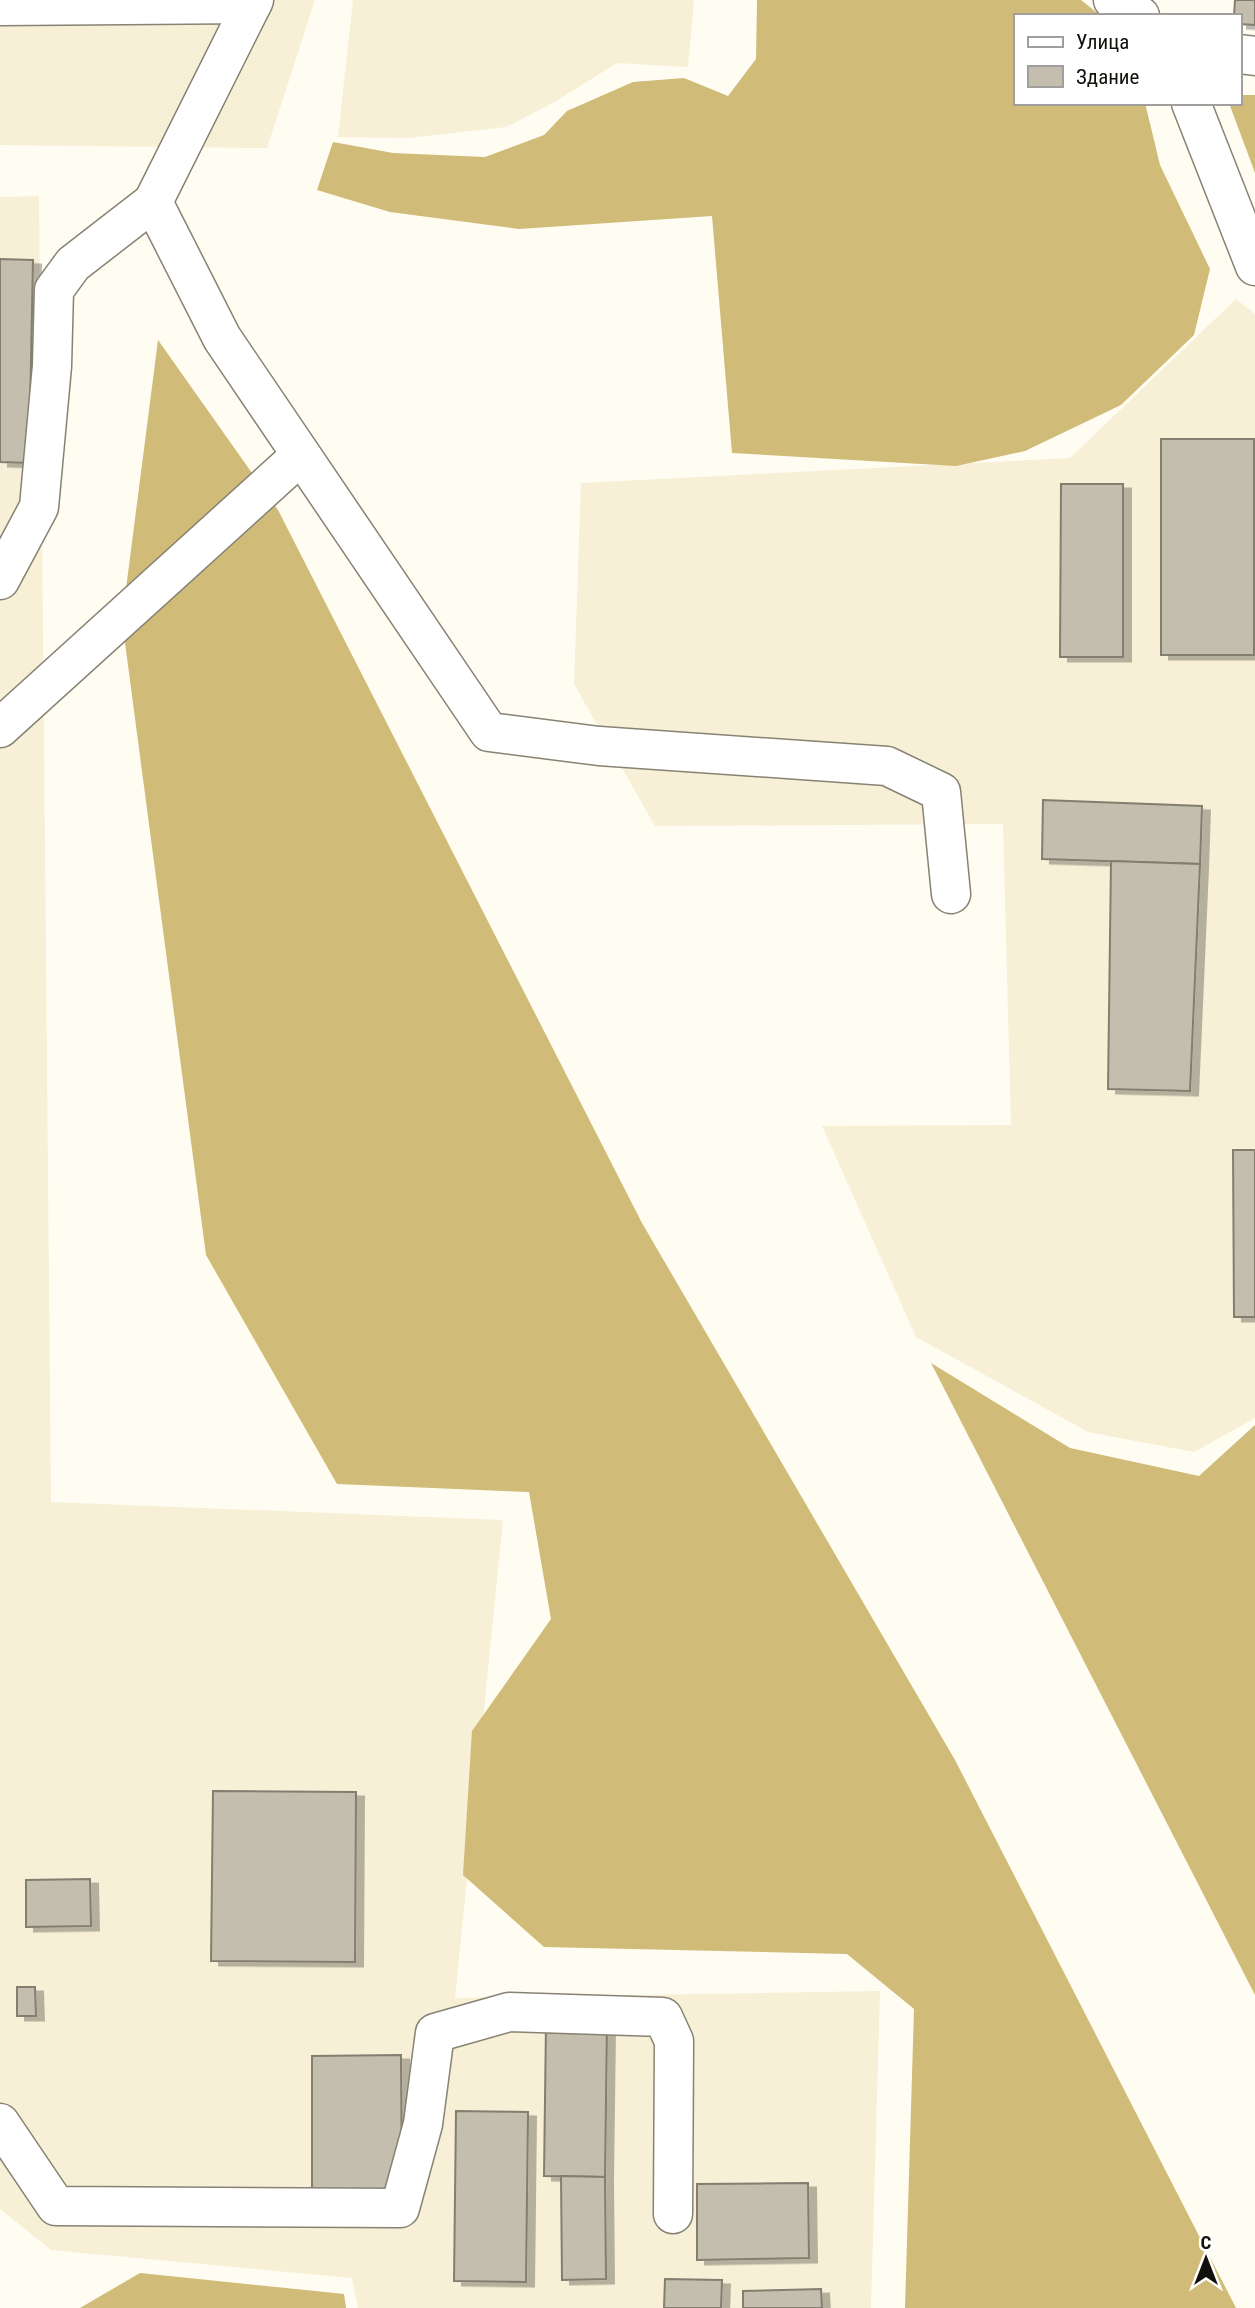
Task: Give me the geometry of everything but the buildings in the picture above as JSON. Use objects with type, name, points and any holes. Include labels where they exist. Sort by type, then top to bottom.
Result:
[{"type":"street","points":[[1113,0],[1137,14]]},
{"type":"street","points":[[0,6],[253,2],[153,202],[73,264],[54,290],[52,366],[39,507],[0,580]]},
{"type":"street","points":[[1192,105],[1255,267]]},
{"type":"street","points":[[153,202],[222,338],[489,732],[599,746],[887,766],[941,792],[951,894]]},
{"type":"street","points":[[0,727],[301,455]]},
{"type":"street","points":[[0,2123],[56,2206],[400,2208],[423,2124],[435,2033],[509,2012],[663,2017],[674,2041],[673,2214]]},
{"type":"shaded area","points":[[0,0],[315,0],[267,148],[0,145]]},
{"type":"shaded area","points":[[353,0],[694,0],[688,67],[617,63],[553,103],[506,127],[408,138],[338,137]]},
{"type":"shaded area","points":[[757,0],[1081,0],[1098,14],[1014,14],[1014,105],[1145,105],[1160,165],[1210,269],[1194,335],[1121,405],[1025,451],[956,466],[732,453],[712,216],[519,229],[390,212],[317,190],[333,142],[393,153],[485,157],[544,135],[567,111],[633,82],[684,78],[728,96],[756,59]]},
{"type":"shaded area","points":[[1241,95],[1255,95],[1255,173],[1230,105],[1241,105]]},
{"type":"shaded area","points":[[39,196],[51,1502],[503,1520],[455,1998],[880,1991],[871,2308],[358,2308],[352,2278],[51,2250],[0,2209],[0,197]]},
{"type":"shaded area","points":[[1236,299],[1255,314],[1255,1418],[1194,1452],[1088,1432],[916,1337],[822,1126],[1011,1125],[1003,824],[655,826],[574,684],[581,483],[1070,458]]},
{"type":"shaded area","points":[[158,340],[278,510],[642,1223],[955,1760],[1236,2308],[905,2308],[914,2009],[847,1954],[544,1947],[463,1875],[472,1731],[551,1619],[529,1492],[337,1484],[206,1255],[122,620]]},
{"type":"shaded area","points":[[931,1363],[1070,1448],[1199,1476],[1255,1425],[1255,1995]]},
{"type":"shaded area","points":[[140,2273],[344,2294],[346,2308],[80,2308]]}]
